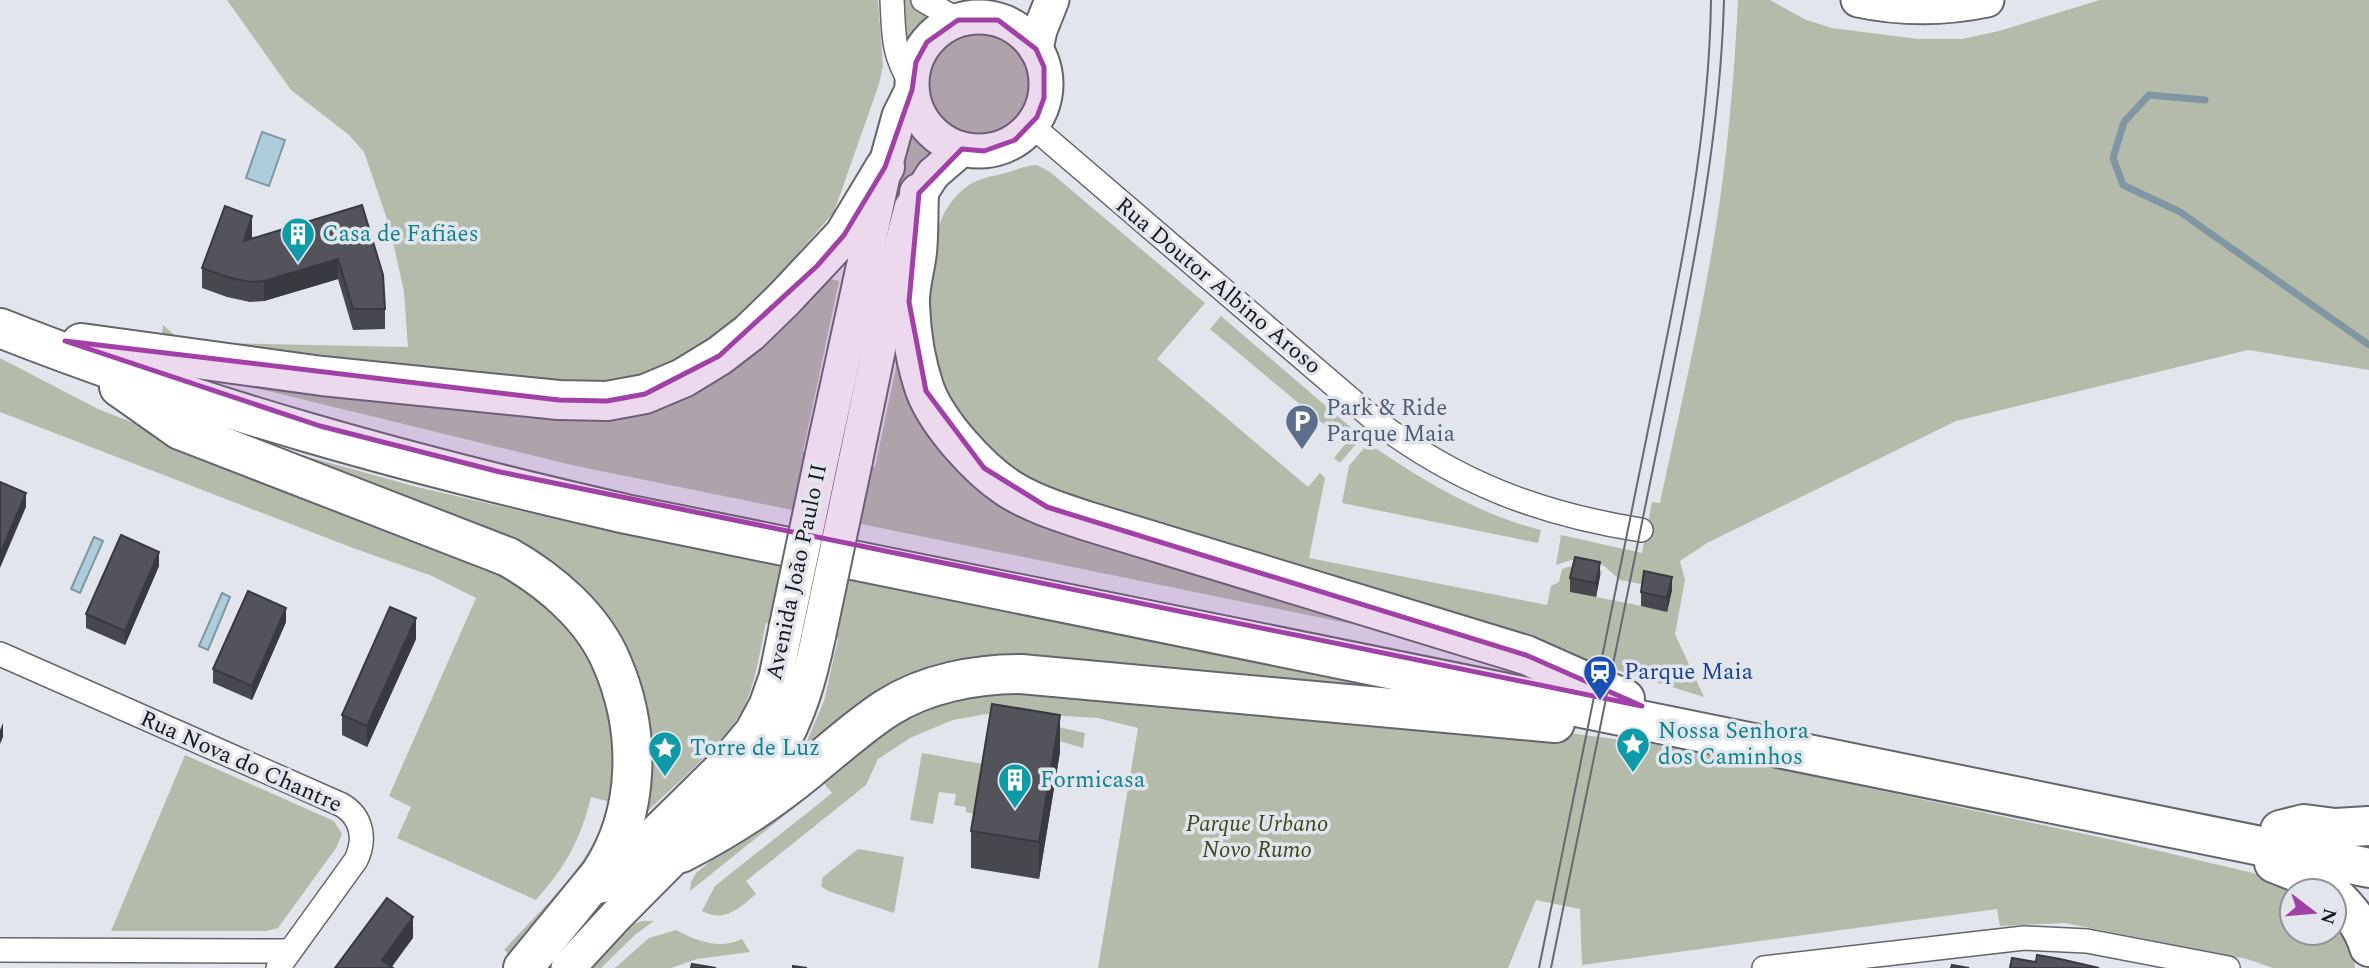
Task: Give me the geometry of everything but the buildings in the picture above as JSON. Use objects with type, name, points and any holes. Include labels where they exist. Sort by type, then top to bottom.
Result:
[{"type":"highway","points":[[72,351],[533,398],[607,401],[645,394],[683,378],[719,356],[784,299],[844,235],[885,167]]},
{"type":"highway","points":[[919,193],[917,251],[909,302],[915,348],[926,391],[942,419],[984,468],[1009,488],[1047,507],[1526,655],[1652,714],[2194,833],[2369,868]]},
{"type":"highway","points":[[0,316],[72,351],[180,430],[508,557],[534,572],[580,614],[612,662],[629,716],[632,769],[625,818],[611,857],[600,874],[523,968]]},
{"type":"highway","points":[[0,328],[72,351],[252,418],[484,482],[626,514],[1652,714],[2369,848]]},
{"type":"highway","points":[[681,853],[717,835],[768,801],[887,708],[918,692],[972,677],[1021,674],[1619,729],[1652,714]]},
{"type":"highway","points":[[2280,830],[2304,824],[2335,828],[2369,827]]},
{"type":"highway","points":[[2194,833],[2246,855],[2273,862],[2305,877]]},
{"type":"highway","points":[[2348,908],[2369,947]]},
{"type":"main road","points":[[1036,49],[1052,0]]},
{"type":"main road","points":[[1858,0],[1903,7],[1954,5],[1987,0]]},
{"type":"main road","points":[[967,13],[998,20],[1024,34],[1036,49],[1044,68],[1046,88],[1041,108],[1031,125],[1015,140],[984,151],[962,149],[943,141],[928,127],[917,110],[912,87],[916,62],[927,41],[967,13]]},
{"type":"main road","name":"Avenida João Paulo II","points":[[523,968],[592,894],[737,750],[752,731],[766,705],[776,677],[885,167],[899,117],[912,87]]},
{"type":"main road","name":"Avenida João Paulo II","points":[[568,968],[775,756],[788,735],[803,698],[819,634],[909,215],[919,193],[933,174],[962,149]]},
{"type":"street","points":[[892,0],[894,48],[912,87]]},
{"type":"street","points":[[923,0],[967,13]]},
{"type":"street","name":"Rua Doutor Albino Aroso","points":[[1031,125],[1410,447],[1457,474],[1500,494],[1556,512],[1641,530]]},
{"type":"street","name":"Rua Nova do Chantre","points":[[0,654],[342,805],[350,811],[362,833],[360,852],[284,960]]},
{"type":"street","points":[[1764,968],[2024,938],[2087,941],[2228,968]]},
{"type":"street","points":[[0,950],[284,960]]},
{"type":"highlighted area","points":[[958,20],[998,20],[1036,49],[1044,67],[1044,98],[1037,117],[1015,140],[984,151],[962,149],[919,193],[909,302],[926,391],[984,468],[1047,507],[1526,655],[1642,706],[500,472],[320,426],[65,341],[559,400],[607,401],[645,394],[719,356],[817,266],[844,235],[885,167],[912,90],[916,62],[927,42]]},
{"type":"green space","points":[[227,0],[878,0],[883,66],[834,212],[795,257],[803,265],[676,370],[596,390],[177,345],[162,333],[163,325],[178,338],[215,343],[408,347],[404,292],[390,228],[364,152],[349,135],[291,90]]},
{"type":"green space","points":[[900,0],[912,0],[932,13],[915,27],[902,46]]},
{"type":"green space","points":[[1738,0],[1770,0],[1806,20],[1832,28],[1918,39],[1962,39],[1999,31],[2100,0],[2369,0],[2369,370],[2248,350],[1956,421],[1707,543],[1680,561],[1685,580],[1675,634],[1704,697],[1029,487],[964,430],[928,356],[936,354],[930,311],[931,263],[935,240],[942,218],[953,200],[969,185],[1037,165],[1050,172],[1205,303],[1157,359],[1308,487],[1320,473],[1325,478],[1309,558],[1547,605],[1551,586],[1559,582],[1562,569],[1572,566],[1587,567],[1602,571],[1601,576],[1575,571],[1571,592],[1667,611],[1672,590],[1620,580],[1603,565],[1589,560],[1571,560],[1556,565],[1561,535],[1642,553],[1652,502],[1660,503],[1710,265],[1730,116]]},
{"type":"green space","points":[[979,34],[1007,42],[1021,56],[1029,84],[1021,112],[1007,126],[979,134],[951,126],[937,112],[929,84],[937,56],[951,42]]},
{"type":"green space","points":[[912,135],[933,154],[889,238],[881,236]]},
{"type":"green space","points":[[821,277],[839,281],[803,452],[833,459],[857,347],[842,460],[875,467],[899,353],[967,465],[1406,635],[576,466],[236,383],[603,411]]},
{"type":"green space","points":[[1221,316],[1362,437],[1340,463],[1334,458],[1346,443],[1210,329]]},
{"type":"green space","points":[[0,358],[98,409],[500,565],[562,611],[612,695],[618,804],[591,797],[571,852],[536,900],[397,838],[411,807],[389,796],[476,598],[432,576],[0,412]]},
{"type":"green space","points":[[1368,443],[1409,470],[1472,505],[1541,530],[1538,543],[1342,503],[1349,466]]},
{"type":"green space","points":[[276,448],[417,487],[594,528],[1450,695],[1033,664],[800,757],[824,701],[838,639],[806,632],[771,739],[550,968],[541,968],[735,772],[799,630],[766,623],[752,687],[736,721],[699,763],[645,814],[598,620]]},
{"type":"green space","name":"Parque Urbano Novo Rumo","points":[[977,687],[1569,733],[1652,744],[2117,841],[2253,873],[2278,882],[2278,947],[2348,947],[2348,945],[2353,954],[2355,968],[2273,968],[2247,959],[2065,923],[2000,926],[1997,909],[1582,965],[1580,909],[1536,900],[1508,968],[1098,968],[1138,728],[1098,718],[998,712],[953,720],[912,737],[878,759],[866,785],[746,881],[756,894],[731,913],[718,916],[702,911],[715,886],[832,793],[817,775],[894,716]]},
{"type":"green space","points":[[1023,719],[1085,733],[1083,748],[1008,726]]},
{"type":"green space","points":[[922,753],[983,764],[974,814],[966,812],[966,807],[954,805],[956,794],[939,792],[933,824],[910,820]]},
{"type":"green space","points":[[185,755],[334,821],[342,834],[336,848],[278,928],[266,931],[111,931]]},
{"type":"green space","points":[[808,782],[815,791],[690,891],[696,873]]},
{"type":"green space","points":[[603,821],[613,824],[608,838],[513,958],[504,950],[574,873],[596,839]]},
{"type":"green space","points":[[858,849],[904,857],[894,913],[828,891],[821,886],[823,877]]},
{"type":"green space","points":[[642,921],[654,921],[636,934],[601,968],[585,968],[627,926]]},
{"type":"green space","points":[[676,930],[700,941],[717,944],[742,939],[750,952],[697,959],[671,968],[615,968],[649,938]]},
{"type":"water","points":[[262,132],[285,140],[269,186],[246,178]]},
{"type":"water","points":[[94,537],[103,541],[80,593],[71,589]]},
{"type":"water","points":[[222,593],[230,597],[208,650],[199,646]]},
{"type":"waterway","points":[[2205,100],[2149,95],[2124,122],[2113,158],[2123,185],[2180,212],[2369,345]]},
{"type":"tram line","points":[[1539,968],[1687,232],[1704,116],[1711,0]]},
{"type":"tram line","points":[[1551,968],[1691,278],[1716,112],[1724,0]]},
{"type":"place","name":"Casa de Fafiães","points":[[298,264]]},
{"type":"place","name":"Park & Ride Parque Maia","points":[[1302,451]]},
{"type":"place","name":"Parque Maia","points":[[1600,702]]},
{"type":"place","name":"Nossa Senhora dos Caminhos","points":[[1633,774]]},
{"type":"place","name":"Torre de Luz","points":[[665,778]]},
{"type":"place","name":"Formicasa","points":[[1015,810]]}]
